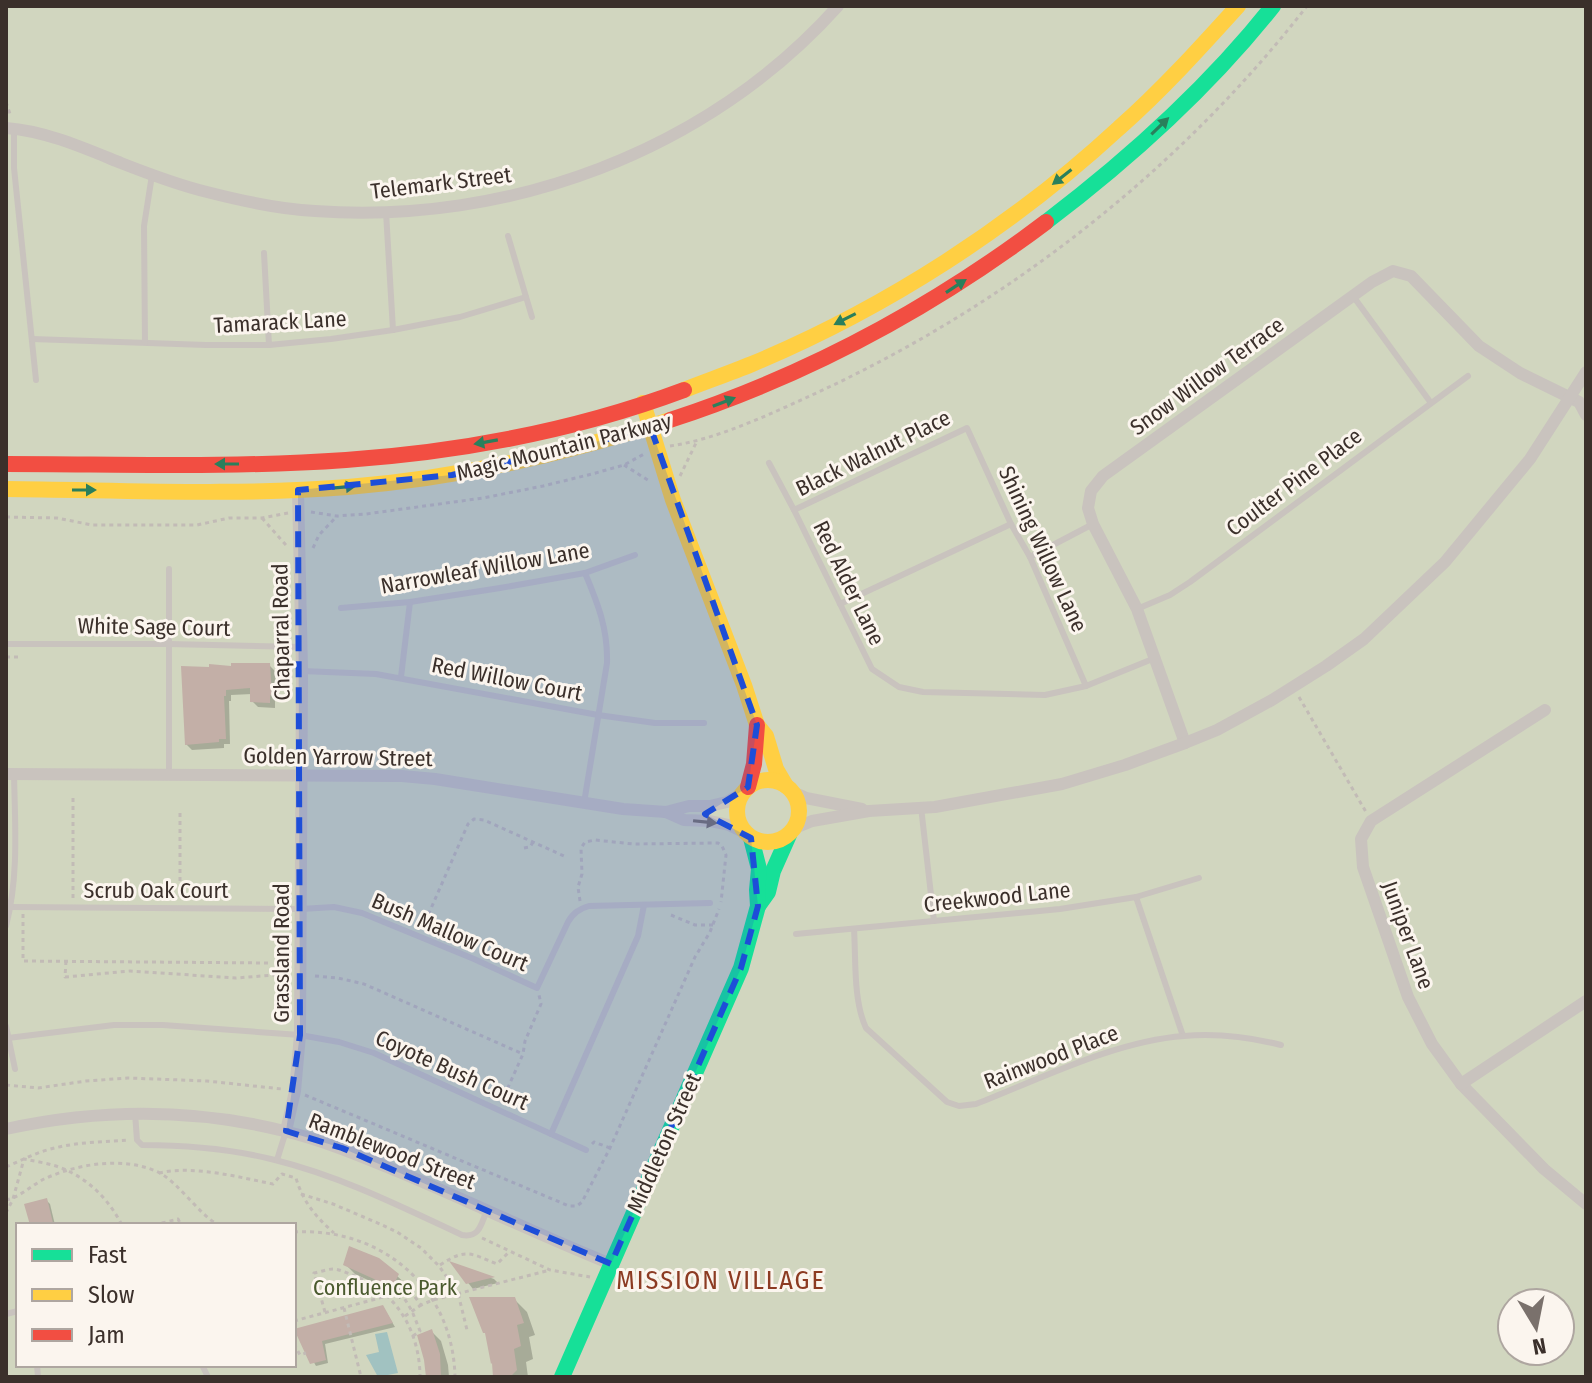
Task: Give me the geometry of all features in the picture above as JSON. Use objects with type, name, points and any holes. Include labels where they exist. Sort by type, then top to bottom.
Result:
[{"type":"street","name":"Telemark Street","points":[[10,128],[53,137],[204,192],[261,205],[364,213],[416,211],[467,204],[573,179],[667,139],[728,103],[761,78],[838,6]]},
{"type":"street","name":"Magic Mountain Parkway","points":[[6,464],[272,464],[396,456],[523,435],[643,403],[715,379],[797,344],[875,304],[1018,212],[1087,158],[1154,97],[1238,6]]},
{"type":"street","name":"Magic Mountain Parkway","points":[[6,489],[298,490],[452,475],[503,466],[651,429],[765,387],[927,305],[1075,202],[1143,143],[1207,80],[1273,6]]},
{"type":"street","name":"Snow Willow Terrace","points":[[1093,524],[1088,508],[1091,491],[1103,476],[1372,282],[1393,271],[1411,276],[1479,346],[1520,373],[1578,399]]},
{"type":"street","points":[[757,725],[753,772],[737,803],[736,813],[738,823],[747,835],[771,843],[812,821],[869,811],[997,797],[1062,784],[1125,765],[1217,730],[1293,687],[1364,639],[1445,562],[1578,399],[1586,372]]},
{"type":"street","points":[[1578,399],[1586,415]]},
{"type":"street","points":[[643,403],[673,500],[757,725],[766,736],[776,769],[798,801],[799,811],[792,831]]},
{"type":"street","name":"Chaparral Road","points":[[298,490],[301,775]]},
{"type":"street","points":[[1093,524],[1137,609],[1185,743]]},
{"type":"street","points":[[1371,821],[1545,710]]},
{"type":"street","name":"Golden Yarrow Street","points":[[10,774],[402,776],[623,809],[666,812],[727,802],[745,790]]},
{"type":"street","name":"Grassland Road","points":[[286,1131],[295,1091],[300,1035],[301,775]]},
{"type":"street","points":[[745,790],[757,782],[777,781],[806,798],[869,811]]},
{"type":"street","name":"Golden Yarrow Street","points":[[666,812],[684,820],[729,825],[747,835]]},
{"type":"street","name":"Juniper Lane","points":[[1371,821],[1361,839],[1363,867],[1408,997],[1432,1044],[1461,1084],[1544,1169],[1586,1204]]},
{"type":"street","name":"Middleton Street","points":[[758,906],[768,892],[773,871],[792,831]]},
{"type":"street","name":"Middleton Street","points":[[562,1377],[741,968],[758,906],[759,869],[747,835]]},
{"type":"street","points":[[1461,1084],[1586,1001]]},
{"type":"street","name":"Ramblewood Street","points":[[6,1129],[44,1121],[135,1113],[185,1114],[286,1131],[342,1148],[611,1264]]},
{"type":"lane","points":[[10,128],[36,380]]},
{"type":"lane","points":[[145,342],[144,226],[152,175]]},
{"type":"lane","points":[[386,212],[393,330]]},
{"type":"lane","points":[[508,236],[532,317]]},
{"type":"lane","points":[[264,253],[269,345]]},
{"type":"lane","points":[[1353,296],[1431,403]]},
{"type":"lane","name":"Tamarack Lane","points":[[32,339],[269,345],[393,330],[460,317],[526,297]]},
{"type":"lane","name":"Coulter Pine Place","points":[[1137,609],[1170,595],[1190,582],[1468,376]]},
{"type":"lane","name":"Black Walnut Place","points":[[794,510],[967,428]]},
{"type":"lane","name":"Shining Willow Lane","points":[[967,428],[1011,524],[1030,557],[1086,686]]},
{"type":"lane","name":"Red Alder Lane","points":[[769,463],[872,669],[899,687],[923,692],[1045,695],[1086,686],[1155,658]]},
{"type":"lane","points":[[840,604],[1011,524]]},
{"type":"lane","points":[[1030,557],[1093,524]]},
{"type":"lane","name":"Narrowleaf Willow Lane","points":[[341,608],[410,602],[585,573],[635,555]]},
{"type":"lane","points":[[169,569],[169,775]]},
{"type":"lane","points":[[584,803],[607,663],[607,640],[599,605],[585,573]]},
{"type":"lane","points":[[401,677],[410,602]]},
{"type":"lane","name":"White Sage Court","points":[[6,644],[302,647]]},
{"type":"lane","name":"Red Willow Court","points":[[302,671],[401,677],[598,715],[655,723],[704,723]]},
{"type":"lane","points":[[6,926],[16,868],[10,774]]},
{"type":"lane","points":[[921,807],[934,921]]},
{"type":"lane","name":"Creekwood Lane","points":[[796,934],[1060,909],[1136,897],[1199,878]]},
{"type":"lane","points":[[1136,897],[1183,1036]]},
{"type":"lane","points":[[537,988],[568,922],[581,909],[589,906],[710,903]]},
{"type":"lane","points":[[551,1134],[638,936],[644,905]]},
{"type":"lane","name":"Scrub Oak Court","points":[[11,907],[301,909]]},
{"type":"lane","name":"Bush Mallow Court","points":[[301,909],[334,907],[362,913],[537,988]]},
{"type":"lane","name":"Rainwood Place","points":[[854,929],[859,1005],[866,1028],[947,1102],[959,1106],[976,1104],[1131,1046],[1183,1036],[1226,1035],[1281,1045]]},
{"type":"lane","name":"Coyote Bush Court","points":[[8,1038],[114,1025],[163,1025],[300,1035],[339,1042],[374,1053],[586,1150]]},
{"type":"lane","points":[[6,1026],[15,1069]]},
{"type":"lane","points":[[135,1113],[137,1140],[142,1145],[180,1145],[277,1160],[359,1189],[462,1235],[474,1235],[487,1210]]},
{"type":"lane","points":[[277,1160],[286,1131]]},
{"type":"path","points":[[672,446],[697,442],[683,468]]},
{"type":"path","points":[[315,512],[337,516],[494,496],[624,465],[643,455]]},
{"type":"path","points":[[624,465],[641,477]]},
{"type":"path","points":[[6,517],[57,518],[92,525],[197,525],[229,518],[262,518],[284,513]]},
{"type":"path","points":[[319,535],[337,516]]},
{"type":"path","points":[[262,518],[282,538]]},
{"type":"path","points":[[6,657],[20,657]]},
{"type":"path","points":[[1293,687],[1371,821]]},
{"type":"path","points":[[73,794],[73,907]]},
{"type":"path","points":[[180,813],[180,908]]},
{"type":"path","points":[[418,936],[474,819],[484,820],[564,856]]},
{"type":"path","points":[[524,848],[530,847],[533,842]]},
{"type":"path","points":[[6,1085],[38,1088],[128,1078],[207,1081],[295,1091],[574,1206],[582,1202],[610,1148],[695,957],[713,925],[722,895],[726,855],[722,846],[712,842],[585,842],[581,848],[582,874],[578,887],[581,909]]},
{"type":"path","points":[[24,907],[23,961],[269,963]]},
{"type":"path","points":[[670,914],[695,925],[713,925]]},
{"type":"path","points":[[497,1110],[523,1054],[525,1041],[541,1004],[537,988]]},
{"type":"path","points":[[6,1167],[49,1150],[79,1144],[137,1140]]},
{"type":"path","points":[[586,1150],[594,1142],[610,1148]]},
{"type":"path","points":[[24,1159],[66,1170],[88,1183],[109,1203],[121,1223]]},
{"type":"path","points":[[6,1213],[24,1159]]},
{"type":"path","points":[[6,1200],[66,1170],[112,1163],[159,1173],[214,1223]]},
{"type":"path","points":[[159,1173],[174,1169],[273,1184],[282,1174],[296,1178],[310,1210],[334,1233]]},
{"type":"path","points":[[301,1194],[333,1204],[397,1232],[421,1248],[439,1266],[458,1293],[467,1330]]},
{"type":"path","points":[[162,1223],[178,1219],[180,1223]]},
{"type":"path","points":[[296,1232],[334,1233],[369,1244],[400,1263],[420,1282],[445,1324],[452,1345],[455,1377]]},
{"type":"path","points":[[474,1235],[550,1270],[592,1277]]},
{"type":"path","points":[[439,1266],[464,1253],[497,1264],[510,1251]]},
{"type":"path","points":[[325,1312],[314,1273],[335,1269],[368,1281],[387,1296],[404,1316],[413,1336],[420,1377]]},
{"type":"path","points":[[404,1316],[433,1300],[550,1270]]},
{"type":"path","points":[[413,1336],[420,1331],[398,1288],[402,1285],[409,1289],[421,1305]]},
{"type":"path","points":[[296,1320],[387,1296]]},
{"type":"path","points":[[344,1308],[361,1377]]},
{"type":"path","points":[[296,1348],[300,1355],[306,1353]]},
{"type":"highlighted area","points":[[651,429],[757,725],[748,787],[705,814],[751,838],[758,906],[741,968],[611,1264],[342,1148],[286,1131],[300,1035],[298,490],[452,475]]},
{"type":"green space","name":"Confluence Park","points":[[6,6],[1586,6],[1586,1377],[6,1377]]},
{"type":"water","points":[[387,1332],[398,1373],[378,1377],[366,1355],[379,1352],[375,1334]]},
{"type":"building","points":[[231,663],[270,663],[270,703],[250,702],[250,688],[226,690],[226,739],[185,745],[181,666],[231,666]]},
{"type":"building","points":[[47,1198],[53,1223],[29,1223],[24,1204]]},
{"type":"building","points":[[349,1246],[379,1258],[399,1274],[390,1292],[374,1279],[343,1265]]},
{"type":"building","points":[[449,1261],[495,1277],[466,1284]]},
{"type":"building","points":[[469,1297],[515,1297],[524,1323],[517,1325],[521,1346],[514,1349],[517,1370],[510,1377],[493,1377],[485,1333]]},
{"type":"building","points":[[383,1305],[393,1323],[322,1341],[326,1360],[310,1364],[296,1328]]},
{"type":"building","points":[[432,1329],[440,1354],[441,1377],[426,1377],[417,1335]]},
{"type":"traffic: fast","points":[[1046,222],[1166,121],[1222,65],[1273,6]]},
{"type":"traffic: fast","points":[[758,906],[768,892],[773,871],[789,835]]},
{"type":"traffic: fast","points":[[562,1377],[741,968],[758,906],[759,869],[751,838]]},
{"type":"traffic: slow","points":[[684,390],[752,364],[851,317],[899,291],[992,231],[1078,164],[1135,114],[1238,6]]},
{"type":"traffic: slow","points":[[643,403],[673,500],[757,725],[766,736],[776,769],[786,786]]},
{"type":"traffic: slow","points":[[6,489],[262,491],[389,483],[511,463],[591,444],[670,420]]},
{"type":"traffic: slow","points":[[762,780],[774,780],[790,789],[797,799],[799,811],[797,823],[790,833],[774,842],[762,842],[742,828],[737,817],[737,805],[751,785],[762,780]]},
{"type":"traffic: jam","points":[[670,420],[770,383],[866,337],[958,283],[1046,222]]},
{"type":"traffic: jam","points":[[6,464],[261,464],[389,456],[474,445],[560,428],[684,390]]},
{"type":"traffic: jam","points":[[748,787],[754,764],[757,725]]},
{"type":"district","name":"MISSION VILLAGE","points":[[721,1280]]}]
